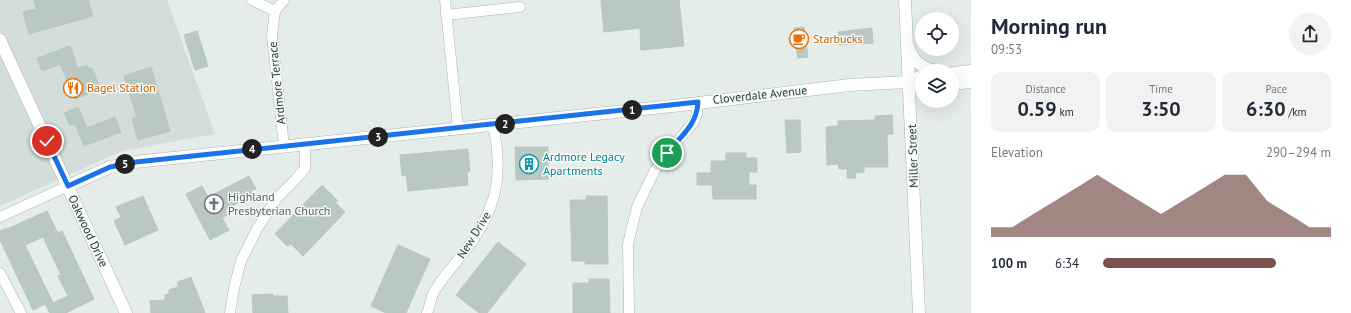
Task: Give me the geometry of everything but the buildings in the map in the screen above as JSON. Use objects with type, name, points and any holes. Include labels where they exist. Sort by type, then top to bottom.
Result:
[{"type":"street","points":[[252,0],[275,11],[284,0]]},
{"type":"street","points":[[444,0],[458,128]]},
{"type":"street","name":"Miller Street","points":[[905,0],[920,313]]},
{"type":"street","points":[[446,15],[520,7]]},
{"type":"street","name":"Ardmore Terrace","points":[[275,11],[272,36],[273,54],[284,146]]},
{"type":"street","name":"Oakwood Drive","points":[[0,40],[126,313]]},
{"type":"street","points":[[906,41],[913,58],[918,64]]},
{"type":"street","points":[[959,72],[971,71]]},
{"type":"street","name":"Cloverdale Avenue","points":[[68,186],[110,167],[136,162],[493,125],[861,84],[908,82],[915,79]]},
{"type":"street","name":"Cloverdale Avenue","points":[[908,82],[915,85]]},
{"type":"street","points":[[959,83],[971,82]]},
{"type":"street","points":[[630,313],[628,244],[636,207],[644,189],[658,166],[694,122],[697,114],[698,102]]},
{"type":"street","name":"New Drive","points":[[427,313],[434,291],[476,236],[486,219],[493,199],[499,162],[493,125]]},
{"type":"street","points":[[230,313],[234,288],[242,261],[257,229],[277,198],[296,180],[305,168],[305,144]]},
{"type":"street","points":[[0,217],[68,186]]},
{"type":"street","points":[[0,273],[21,313]]},
{"type":"shaded area","points":[[0,0],[167,0],[215,134],[122,151],[0,206]]},
{"type":"place","name":"Starbucks","points":[[799,39]]},
{"type":"place","name":"Bagel Station","points":[[73,88]]},
{"type":"place","name":"Ardmore Legacy Apartments","points":[[529,164]]},
{"type":"place","name":"Highland Presbyterian Church","points":[[214,204]]},
{"type":"route","points":[[47,141],[68,186],[110,167],[136,162],[682,105],[698,102],[697,114],[694,122],[667,153]]}]
